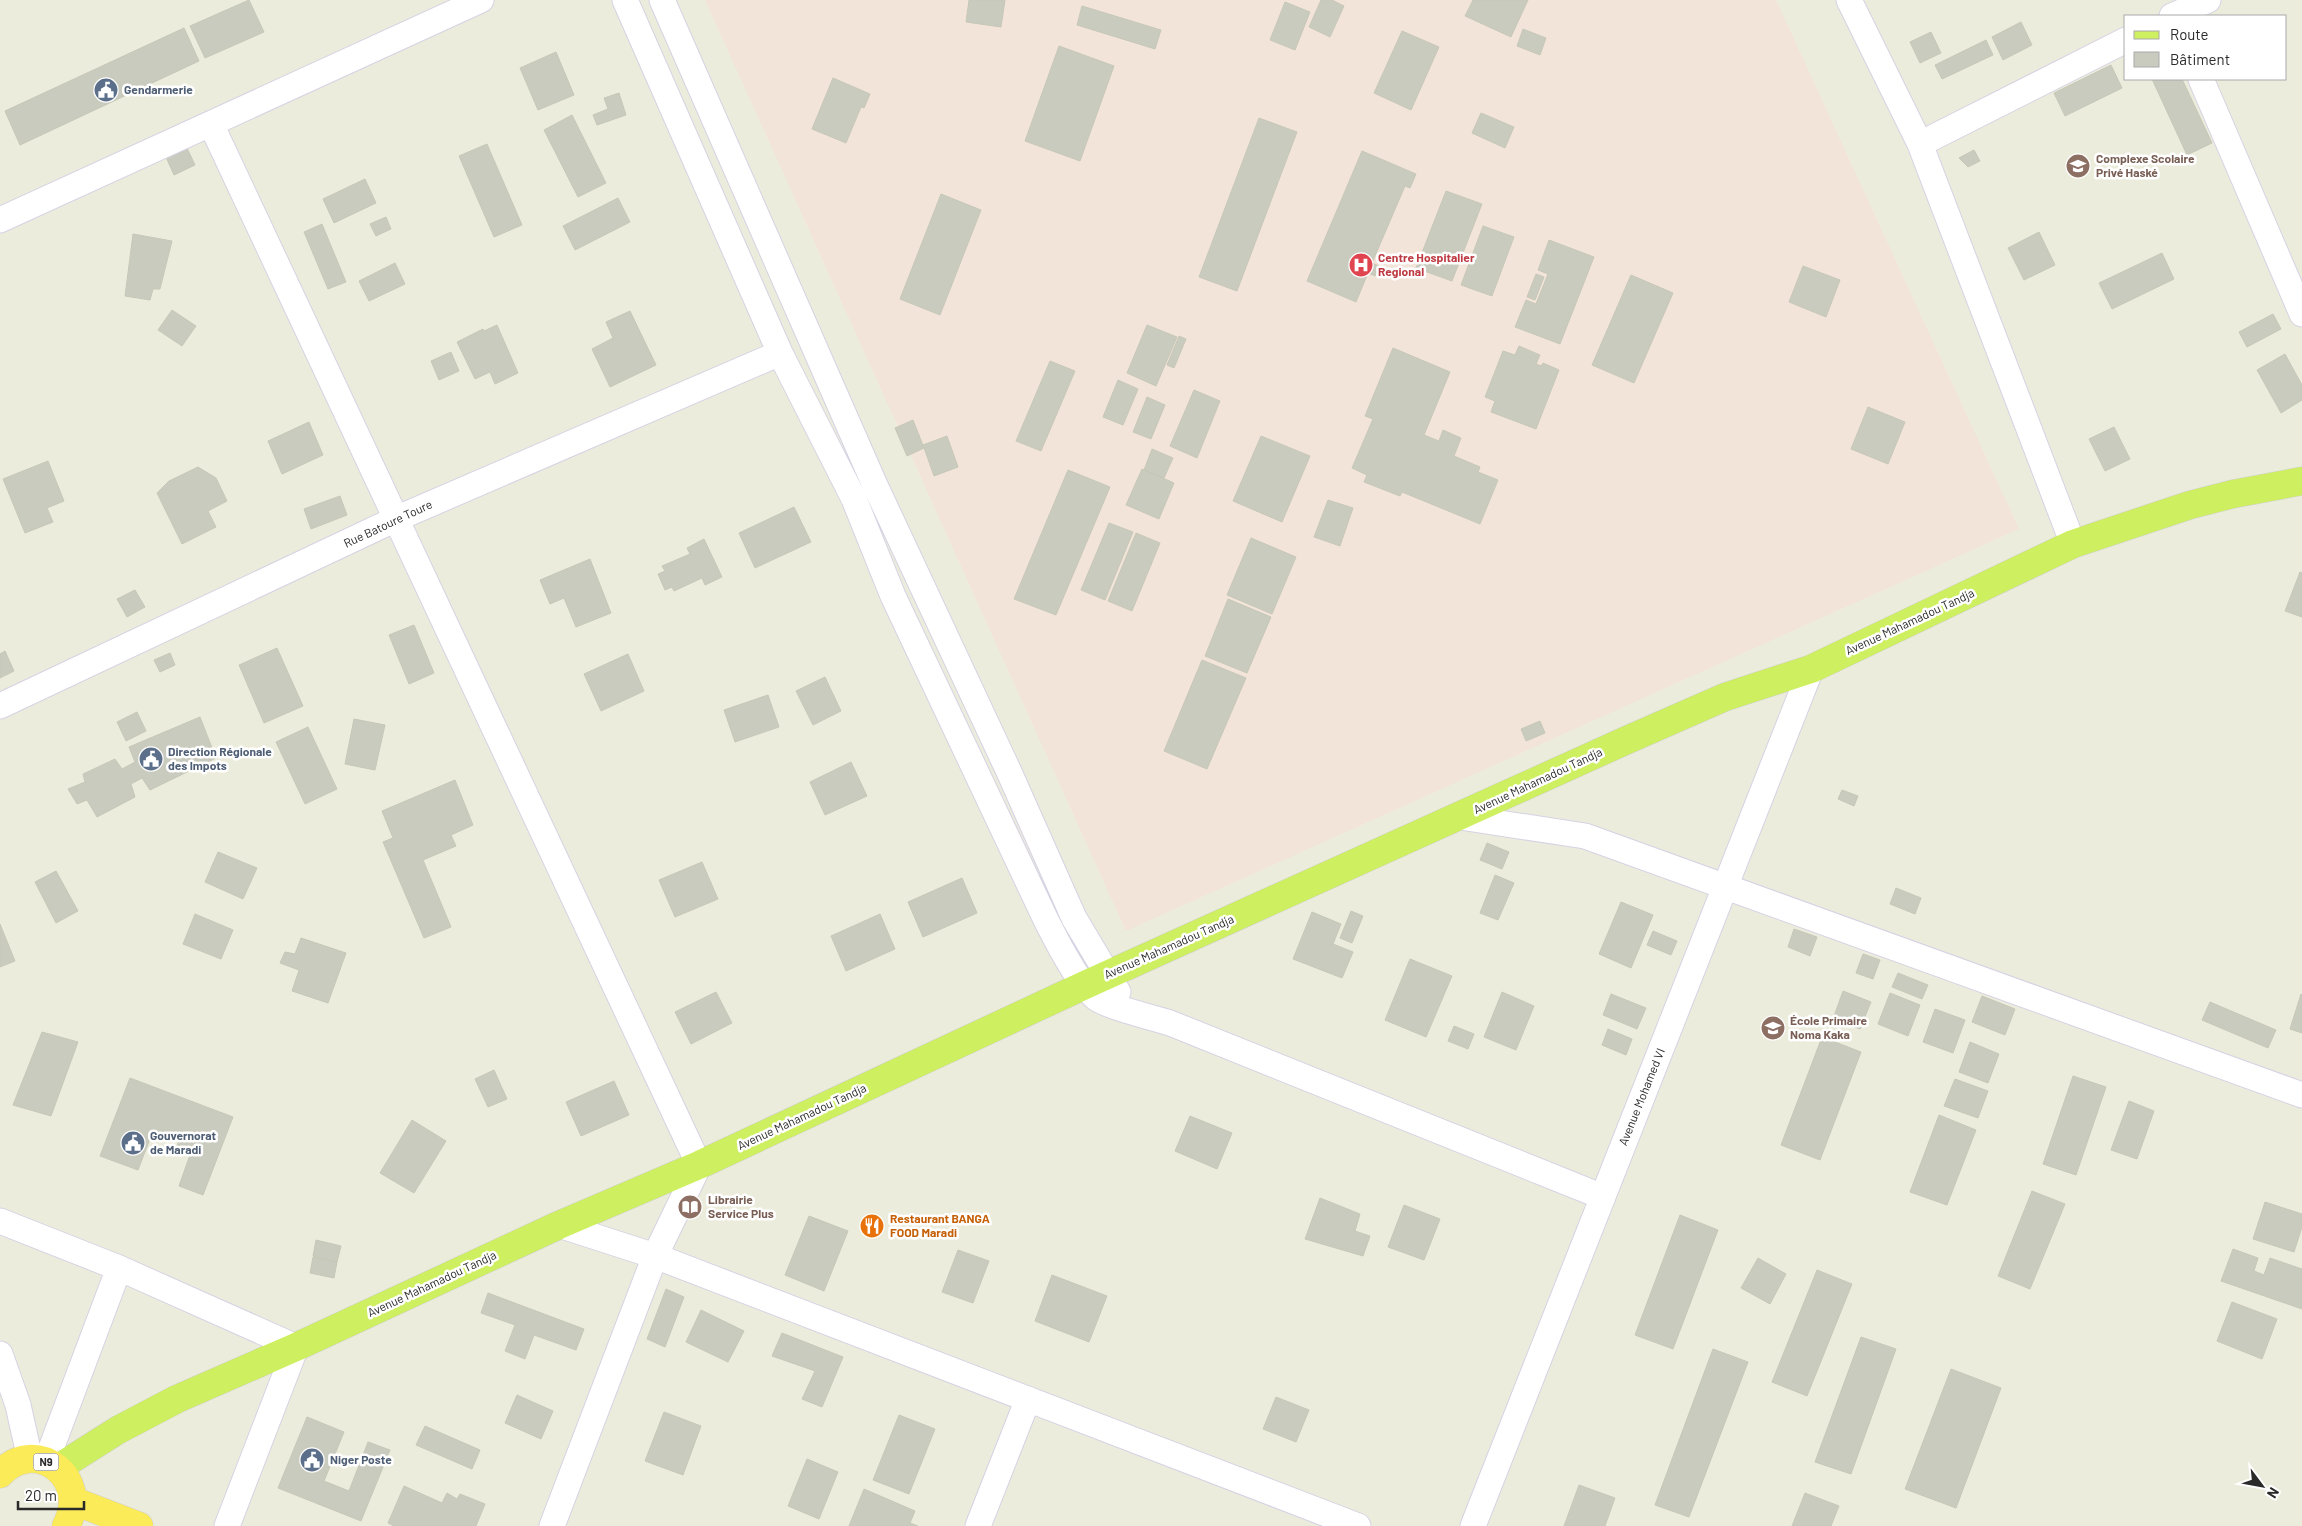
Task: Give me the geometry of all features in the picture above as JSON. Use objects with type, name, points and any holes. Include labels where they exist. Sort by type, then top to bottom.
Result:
[{"type":"highway","name":"N9","points":[[0,1474],[14,1463],[45,1463],[70,1482],[74,1501]]},
{"type":"highway","points":[[66,1526],[71,1516],[74,1501],[139,1526]]},
{"type":"main road","name":"Avenue Mahamadou Tandja","points":[[45,1463],[118,1430],[177,1399],[296,1347],[559,1225],[700,1165],[1096,980],[1725,697],[1811,669],[2073,544],[2199,503],[2233,494],[2302,482]]},
{"type":"street","points":[[0,220],[481,0]]},
{"type":"street","points":[[625,0],[780,352],[854,499],[893,596],[982,785],[1059,945],[1096,980]]},
{"type":"street","points":[[662,0],[870,474],[1010,774],[1074,918],[1096,980],[1097,998],[1170,1023],[1603,1197]]},
{"type":"street","points":[[1849,0],[1920,144],[2073,544]]},
{"type":"street","points":[[2172,12],[2208,0]]},
{"type":"street","points":[[1920,144],[2124,41]]},
{"type":"street","points":[[2201,80],[2302,314]]},
{"type":"street","points":[[211,124],[398,518],[700,1165],[655,1256],[552,1526]]},
{"type":"street","name":"Rue Batoure Toure","points":[[0,706],[398,518],[780,352]]},
{"type":"street","name":"Avenue Mohamed VI","points":[[1473,1526],[1811,669]]},
{"type":"street","points":[[982,785],[1010,774]]},
{"type":"street","points":[[1460,817],[1585,836],[2302,1095]]},
{"type":"street","points":[[0,1221],[119,1268],[296,1347],[227,1526]]},
{"type":"street","points":[[559,1225],[655,1256],[1358,1526]]},
{"type":"street","points":[[45,1463],[119,1268]]},
{"type":"street","points":[[0,1354],[18,1405],[45,1463]]},
{"type":"street","points":[[978,1526],[1028,1399]]},
{"type":"shaded area","name":"Centre Hospitalier Regional","points":[[705,0],[1776,0],[2019,529],[1126,931]]},
{"type":"building","points":[[249,0],[264,32],[205,58],[190,26]]},
{"type":"building","points":[[969,0],[1005,0],[1001,27],[966,22]]},
{"type":"building","points":[[1321,0],[1332,0],[1344,6],[1330,37],[1309,27]]},
{"type":"building","points":[[1473,0],[1528,0],[1511,37],[1465,16]]},
{"type":"building","points":[[1285,2],[1310,12],[1295,50],[1270,40]]},
{"type":"building","points":[[1082,6],[1161,30],[1155,49],[1077,25]]},
{"type":"building","points":[[2021,22],[2032,45],[2003,60],[1992,37]]},
{"type":"building","points":[[184,28],[199,61],[20,145],[5,111]]},
{"type":"building","points":[[1523,29],[1546,38],[1540,55],[1517,46]]},
{"type":"building","points":[[1402,31],[1439,47],[1411,110],[1374,93]]},
{"type":"building","points":[[1931,32],[1941,53],[1920,63],[1910,42]]},
{"type":"building","points":[[1986,40],[1993,55],[1942,79],[1935,65]]},
{"type":"building","points":[[1059,46],[1114,66],[1080,161],[1025,141]]},
{"type":"building","points":[[556,52],[574,95],[538,110],[520,68]]},
{"type":"building","points":[[2111,65],[2122,88],[2065,116],[2054,93]]},
{"type":"building","points":[[833,78],[870,94],[864,108],[861,107],[846,143],[812,129]]},
{"type":"building","points":[[2152,80],[2182,80],[2212,143],[2187,155]]},
{"type":"building","points":[[619,93],[626,115],[597,125],[593,115],[608,109],[604,98]]},
{"type":"building","points":[[1481,113],[1514,127],[1505,148],[1472,133]]},
{"type":"building","points":[[572,115],[606,183],[578,197],[544,130]]},
{"type":"building","points":[[1259,118],[1297,132],[1237,291],[1199,277]]},
{"type":"building","points":[[487,144],[522,225],[494,237],[459,156]]},
{"type":"building","points":[[187,148],[195,165],[174,175],[166,157]]},
{"type":"building","points":[[1974,150],[1980,161],[1968,167],[1959,158]]},
{"type":"building","points":[[1362,151],[1416,174],[1410,188],[1405,186],[1372,263],[1379,266],[1375,276],[1368,273],[1356,302],[1307,281]]},
{"type":"building","points":[[365,179],[376,203],[334,223],[323,199]]},
{"type":"building","points":[[1446,191],[1482,204],[1452,281],[1416,268]]},
{"type":"building","points":[[941,194],[981,210],[940,315],[900,299]]},
{"type":"building","points":[[618,198],[630,222],[575,250],[563,226]]},
{"type":"building","points":[[386,217],[391,229],[376,236],[370,224]]},
{"type":"building","points":[[322,224],[346,282],[328,289],[304,232]]},
{"type":"building","points":[[1483,226],[1514,237],[1492,296],[1461,285]]},
{"type":"building","points":[[2039,232],[2055,265],[2024,280],[2008,248]]},
{"type":"building","points":[[133,234],[172,241],[160,289],[153,289],[150,300],[125,296]]},
{"type":"building","points":[[1549,240],[1594,257],[1560,344],[1515,327],[1526,300],[1536,304],[1548,274],[1538,270]]},
{"type":"building","points":[[2162,253],[2174,279],[2112,309],[2099,283]]},
{"type":"building","points":[[395,263],[405,284],[369,301],[359,281]]},
{"type":"building","points":[[1803,266],[1840,280],[1826,317],[1789,302]]},
{"type":"building","points":[[1536,274],[1544,277],[1535,300],[1527,297]]},
{"type":"building","points":[[1631,275],[1673,293],[1634,383],[1592,365]]},
{"type":"building","points":[[172,310],[196,326],[182,346],[158,330]]},
{"type":"building","points":[[630,311],[656,365],[610,387],[592,349],[613,338],[606,322]]},
{"type":"building","points":[[2273,314],[2281,329],[2247,347],[2239,332]]},
{"type":"building","points":[[497,325],[518,373],[495,384],[490,372],[475,379],[457,342],[483,329],[484,331]]},
{"type":"building","points":[[1147,325],[1177,337],[1156,386],[1127,373]]},
{"type":"building","points":[[1179,336],[1186,339],[1174,368],[1167,365]]},
{"type":"building","points":[[1519,346],[1540,355],[1536,364],[1541,366],[1543,363],[1559,370],[1536,429],[1491,412],[1495,401],[1485,397],[1503,351],[1515,355]]},
{"type":"building","points":[[1393,348],[1450,372],[1424,435],[1439,441],[1443,430],[1461,438],[1454,456],[1480,467],[1478,472],[1498,480],[1480,524],[1402,492],[1400,496],[1364,482],[1367,475],[1352,468],[1373,419],[1365,416]]},
{"type":"building","points":[[451,352],[459,371],[439,380],[431,361]]},
{"type":"building","points":[[2285,354],[2302,385],[2302,400],[2281,413],[2257,370]]},
{"type":"building","points":[[1050,361],[1075,371],[1041,451],[1016,441]]},
{"type":"building","points":[[1118,380],[1138,389],[1123,425],[1103,417]]},
{"type":"building","points":[[1194,390],[1220,401],[1197,458],[1170,446]]},
{"type":"building","points":[[1147,397],[1165,405],[1151,439],[1133,432]]},
{"type":"building","points":[[1868,407],[1905,422],[1888,464],[1851,449]]},
{"type":"building","points":[[913,420],[924,448],[907,456],[895,428]]},
{"type":"building","points":[[309,422],[323,455],[282,474],[268,441]]},
{"type":"building","points":[[2114,427],[2130,459],[2105,471],[2089,439]]},
{"type":"building","points":[[947,436],[958,467],[934,476],[923,445]]},
{"type":"building","points":[[1261,436],[1310,456],[1282,522],[1233,501]]},
{"type":"building","points":[[1152,449],[1173,458],[1164,478],[1144,470]]},
{"type":"building","points":[[48,461],[64,501],[47,508],[53,522],[25,533],[3,479]]},
{"type":"building","points":[[198,467],[216,478],[227,501],[208,511],[216,527],[182,544],[157,493],[169,481]]},
{"type":"building","points":[[1142,469],[1174,483],[1159,519],[1126,505]]},
{"type":"building","points":[[1068,470],[1110,487],[1056,615],[1014,599]]},
{"type":"building","points":[[340,496],[347,515],[311,529],[304,509]]},
{"type":"building","points":[[1328,500],[1353,508],[1340,546],[1314,537]]},
{"type":"building","points":[[794,507],[811,542],[755,568],[739,533]]},
{"type":"building","points":[[1109,523],[1133,532],[1105,600],[1081,590]]},
{"type":"building","points":[[1136,533],[1160,543],[1132,611],[1108,601]]},
{"type":"building","points":[[1251,538],[1296,557],[1272,614],[1227,595]]},
{"type":"building","points":[[704,539],[722,577],[705,585],[702,578],[674,591],[672,587],[665,590],[658,574],[665,571],[662,566],[690,554],[687,548]]},
{"type":"building","points":[[590,559],[611,613],[576,627],[564,598],[550,604],[540,580]]},
{"type":"building","points":[[2300,572],[2302,573],[2302,617],[2285,611]]},
{"type":"building","points":[[135,590],[145,607],[127,617],[117,599]]},
{"type":"building","points":[[1228,599],[1271,617],[1247,673],[1205,656]]},
{"type":"building","points":[[414,625],[434,673],[409,684],[389,635]]},
{"type":"building","points":[[277,648],[303,706],[264,723],[239,665]]},
{"type":"building","points":[[5,651],[14,671],[0,678],[0,654]]},
{"type":"building","points":[[170,653],[175,665],[160,672],[154,660]]},
{"type":"building","points":[[628,654],[644,691],[601,711],[584,674]]},
{"type":"building","points":[[1202,660],[1246,678],[1207,769],[1164,751]]},
{"type":"building","points":[[825,677],[841,711],[813,725],[796,691]]},
{"type":"building","points":[[768,695],[779,727],[735,742],[724,710]]},
{"type":"building","points":[[137,712],[146,731],[126,741],[117,722]]},
{"type":"building","points":[[200,717],[216,758],[150,790],[142,778],[131,784],[135,797],[97,817],[87,800],[77,804],[68,789],[85,782],[83,774],[115,759],[122,769],[135,762],[129,747]]},
{"type":"building","points":[[354,719],[385,725],[375,770],[345,764]]},
{"type":"building","points":[[1540,721],[1545,733],[1526,741],[1521,729]]},
{"type":"building","points":[[308,727],[337,789],[305,804],[276,742]]},
{"type":"building","points":[[851,762],[867,796],[825,815],[810,782]]},
{"type":"building","points":[[455,780],[473,825],[451,835],[456,846],[423,860],[451,927],[424,938],[383,842],[393,838],[382,811]]},
{"type":"building","points":[[1842,790],[1858,796],[1854,806],[1838,799]]},
{"type":"building","points":[[1487,843],[1509,852],[1502,869],[1480,860]]},
{"type":"building","points":[[218,852],[257,868],[243,899],[205,882]]},
{"type":"building","points":[[702,862],[718,899],[675,917],[659,880]]},
{"type":"building","points":[[56,871],[78,911],[56,923],[35,882]]},
{"type":"building","points":[[1495,875],[1514,883],[1498,920],[1480,913]]},
{"type":"building","points":[[962,878],[977,913],[923,937],[908,902]]},
{"type":"building","points":[[1896,888],[1921,898],[1915,914],[1890,904]]},
{"type":"building","points":[[1621,902],[1653,915],[1631,968],[1599,954]]},
{"type":"building","points":[[1351,911],[1363,916],[1352,943],[1340,938]]},
{"type":"building","points":[[1312,912],[1341,924],[1333,944],[1353,952],[1342,978],[1293,959]]},
{"type":"building","points":[[195,914],[233,930],[221,959],[183,944]]},
{"type":"building","points":[[880,914],[895,949],[846,971],[831,936]]},
{"type":"building","points":[[0,924],[15,961],[0,967]]},
{"type":"building","points":[[1794,929],[1817,937],[1810,956],[1788,947]]},
{"type":"building","points":[[1653,931],[1677,941],[1671,955],[1647,945]]},
{"type":"building","points":[[301,938],[346,953],[328,1003],[292,991],[299,970],[280,963],[285,952],[295,954]]},
{"type":"building","points":[[1863,954],[1880,960],[1873,979],[1856,973]]},
{"type":"building","points":[[1410,959],[1452,976],[1426,1037],[1385,1020]]},
{"type":"building","points":[[1898,973],[1928,985],[1922,999],[1892,987]]},
{"type":"building","points":[[1843,991],[1871,1002],[1860,1029],[1833,1019]]},
{"type":"building","points":[[716,992],[732,1023],[691,1044],[675,1012]]},
{"type":"building","points":[[1502,992],[1534,1006],[1516,1050],[1484,1037]]},
{"type":"building","points":[[1890,993],[1920,1005],[1908,1036],[1878,1024]]},
{"type":"building","points":[[1611,994],[1646,1008],[1637,1029],[1603,1015]]},
{"type":"building","points":[[2302,995],[2302,1033],[2290,1029]]},
{"type":"building","points":[[1982,996],[2015,1009],[2005,1035],[1972,1022]]},
{"type":"building","points":[[2210,1002],[2276,1030],[2268,1048],[2202,1020]]},
{"type":"building","points":[[1935,1009],[1965,1020],[1953,1053],[1923,1042]]},
{"type":"building","points":[[1454,1026],[1474,1034],[1468,1049],[1448,1041]]},
{"type":"building","points":[[1608,1029],[1632,1039],[1626,1055],[1602,1045]]},
{"type":"building","points":[[42,1032],[78,1042],[51,1116],[13,1105]]},
{"type":"building","points":[[1822,1037],[1861,1052],[1820,1160],[1781,1145]]},
{"type":"building","points":[[1970,1042],[1999,1054],[1988,1083],[1959,1072]]},
{"type":"building","points":[[494,1070],[507,1099],[488,1107],[475,1079]]},
{"type":"building","points":[[2073,1076],[2106,1087],[2076,1175],[2043,1164]]},
{"type":"building","points":[[130,1078],[233,1117],[203,1195],[179,1186],[191,1152],[177,1146],[179,1141],[153,1131],[138,1170],[100,1156]]},
{"type":"building","points":[[1955,1079],[1988,1091],[1978,1118],[1944,1106]]},
{"type":"building","points":[[614,1081],[629,1115],[581,1136],[566,1102]]},
{"type":"building","points":[[2129,1101],[2154,1111],[2137,1159],[2111,1150]]},
{"type":"building","points":[[1939,1115],[1976,1130],[1947,1205],[1910,1192]]},
{"type":"building","points":[[1190,1116],[1232,1133],[1217,1169],[1175,1151]]},
{"type":"building","points":[[412,1120],[446,1141],[414,1193],[380,1173]]},
{"type":"building","points":[[2032,1191],[2065,1204],[2030,1289],[1998,1276]]},
{"type":"building","points":[[1320,1198],[1360,1214],[1355,1231],[1370,1236],[1363,1256],[1305,1239]]},
{"type":"building","points":[[2265,1202],[2302,1214],[2302,1227],[2294,1252],[2253,1239]]},
{"type":"building","points":[[1404,1205],[1440,1219],[1424,1260],[1388,1247]]},
{"type":"building","points":[[1680,1215],[1718,1230],[1673,1349],[1635,1335]]},
{"type":"building","points":[[809,1216],[848,1231],[824,1291],[785,1275]]},
{"type":"building","points":[[316,1240],[341,1246],[337,1262],[313,1256]]},
{"type":"building","points":[[2233,1249],[2258,1258],[2254,1271],[2264,1275],[2270,1258],[2302,1269],[2302,1309],[2221,1281]]},
{"type":"building","points":[[958,1250],[989,1261],[973,1303],[942,1292]]},
{"type":"building","points":[[313,1257],[337,1262],[334,1278],[310,1273]]},
{"type":"building","points":[[1758,1258],[1786,1274],[1770,1304],[1741,1288]]},
{"type":"building","points":[[1817,1270],[1852,1284],[1807,1396],[1772,1382]]},
{"type":"building","points":[[1052,1275],[1107,1296],[1089,1342],[1035,1321]]},
{"type":"building","points":[[666,1289],[684,1297],[665,1347],[647,1339]]},
{"type":"building","points":[[488,1293],[584,1329],[576,1350],[534,1335],[525,1359],[505,1351],[515,1325],[481,1313]]},
{"type":"building","points":[[2232,1302],[2277,1319],[2262,1359],[2217,1341]]},
{"type":"building","points":[[701,1310],[744,1331],[728,1362],[686,1342]]},
{"type":"building","points":[[782,1333],[843,1357],[822,1407],[802,1399],[815,1371],[772,1356]]},
{"type":"building","points":[[1861,1337],[1896,1349],[1851,1474],[1815,1462]]},
{"type":"building","points":[[1713,1349],[1748,1362],[1689,1517],[1655,1505]]},
{"type":"building","points":[[1951,1369],[2001,1388],[1956,1508],[1905,1489]]},
{"type":"building","points":[[517,1395],[553,1411],[541,1439],[505,1423]]},
{"type":"building","points":[[1276,1397],[1309,1410],[1296,1442],[1263,1429]]},
{"type":"building","points":[[664,1412],[701,1426],[683,1475],[645,1461]]},
{"type":"building","points":[[899,1415],[935,1429],[909,1494],[873,1480]]},
{"type":"building","points":[[307,1417],[344,1432],[324,1481],[349,1491],[368,1442],[390,1450],[361,1521],[278,1488]]},
{"type":"building","points":[[425,1426],[480,1450],[472,1469],[416,1445]]},
{"type":"building","points":[[807,1459],[838,1472],[819,1519],[788,1506]]},
{"type":"building","points":[[1579,1485],[1615,1498],[1605,1526],[1564,1526]]},
{"type":"building","points":[[404,1486],[442,1503],[447,1493],[457,1499],[460,1494],[485,1504],[476,1526],[394,1526],[388,1523]]},
{"type":"building","points":[[864,1489],[915,1511],[910,1523],[918,1526],[849,1526]]},
{"type":"building","points":[[1805,1493],[1839,1506],[1831,1526],[1792,1526]]},
{"type":"place","name":"Gendarmerie","points":[[106,90]]},
{"type":"place","name":"Complexe Scolaire Privé Haské","points":[[2078,166]]},
{"type":"place","name":"Centre Hospitalier Regional","points":[[1361,265]]},
{"type":"place","name":"Direction Régionale des Impots","points":[[151,759]]},
{"type":"place","name":"École Primaire Noma Kaka","points":[[1773,1028]]},
{"type":"place","name":"Gouvernorat de Maradi","points":[[133,1143]]},
{"type":"place","name":"Librairie Service Plus","points":[[690,1207]]},
{"type":"place","name":"Restaurant BANGA FOOD Maradi","points":[[872,1226]]},
{"type":"place","name":"Niger Poste","points":[[312,1460]]}]
